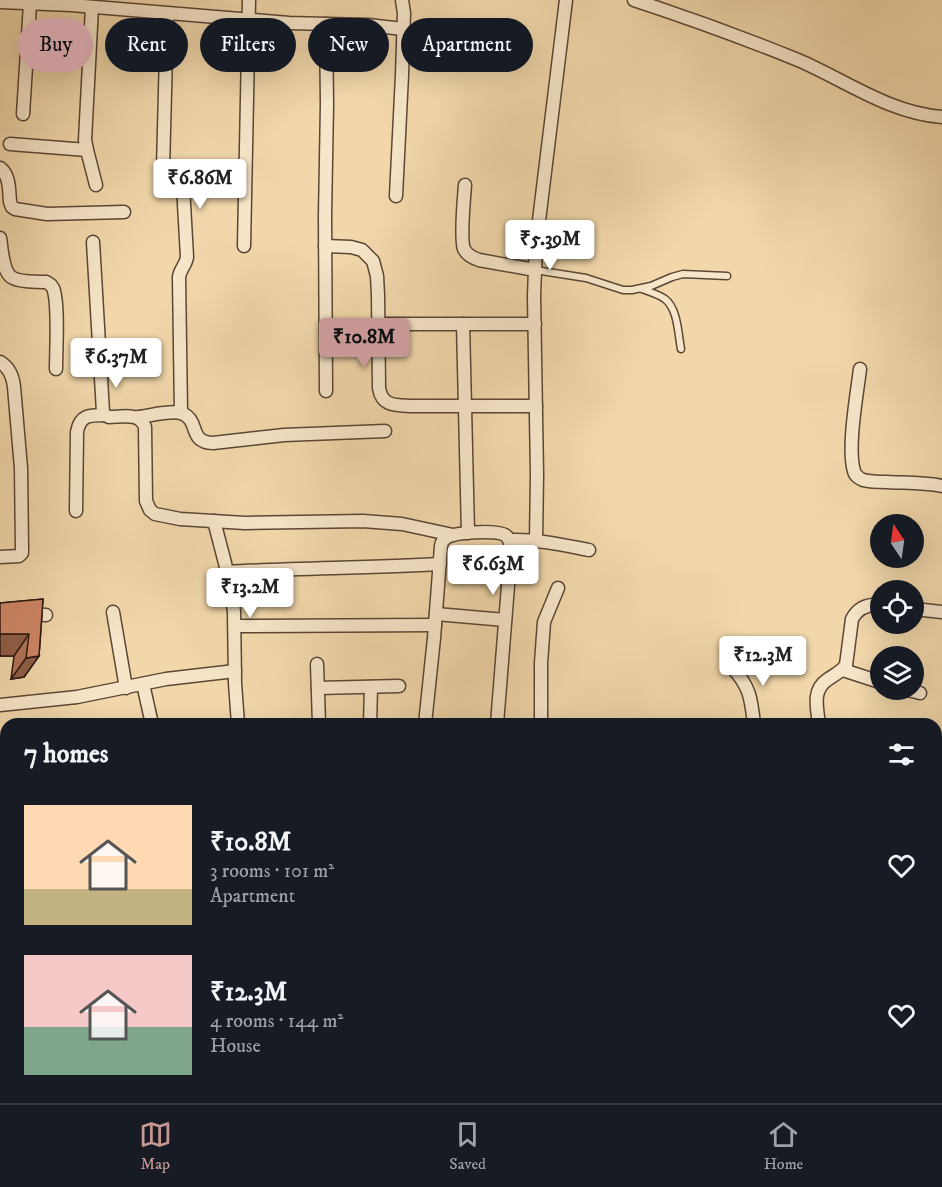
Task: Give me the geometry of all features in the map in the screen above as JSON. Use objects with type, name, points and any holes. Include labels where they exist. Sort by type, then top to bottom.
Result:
[{"type":"street","points":[[248,18],[249,0]]},
{"type":"street","points":[[402,0],[404,18]]},
{"type":"street","points":[[536,541],[536,245],[566,0]]},
{"type":"street","points":[[634,0],[682,15],[800,61],[862,92],[905,110],[942,117]]},
{"type":"street","points":[[0,2],[92,7],[140,6],[167,14],[221,18]]},
{"type":"street","points":[[23,114],[30,4]]},
{"type":"street","points":[[92,7],[85,130],[87,150],[96,185]]},
{"type":"street","points":[[167,14],[163,168],[165,173],[178,179],[183,186],[187,257],[185,266],[179,272],[181,413]]},
{"type":"street","points":[[244,246],[247,72]]},
{"type":"street","points":[[326,391],[327,72]]},
{"type":"street","points":[[396,196],[402,72]]},
{"type":"street","points":[[10,144],[87,150]]},
{"type":"street","points":[[0,168],[6,175],[10,202],[15,209],[47,214],[124,212]]},
{"type":"street","points":[[465,185],[464,250],[479,260],[535,270]]},
{"type":"street","points":[[0,238],[7,273],[13,278],[46,282],[54,290],[56,369]]},
{"type":"street","points":[[93,242],[102,407],[105,415]]},
{"type":"street","points":[[325,246],[362,250],[372,261],[377,276],[379,388],[380,396],[385,402],[412,406],[536,406]]},
{"type":"street","points":[[378,324],[535,324]]},
{"type":"street","points":[[463,324],[468,533]]},
{"type":"street","points":[[0,362],[11,374],[14,387],[21,468],[22,548],[19,556],[0,557]]},
{"type":"street","points":[[860,369],[852,438],[852,457],[856,476],[862,480],[942,486]]},
{"type":"street","points":[[76,511],[77,432],[81,420],[86,417],[105,415],[138,417],[181,413],[189,418],[199,439],[213,444],[315,433],[385,431]]},
{"type":"street","points":[[138,417],[145,427],[146,501],[150,510],[155,514],[214,521],[279,523],[363,521],[410,525],[453,535]]},
{"type":"street","points":[[214,521],[234,611],[238,718]]},
{"type":"street","points":[[426,718],[442,541],[453,535],[495,533],[505,535],[510,540],[512,548],[498,718]]},
{"type":"street","points":[[510,540],[536,541],[589,550]]},
{"type":"street","points":[[227,572],[440,564]]},
{"type":"street","points":[[541,718],[544,622],[558,588]]},
{"type":"street","points":[[818,718],[816,693],[825,681],[846,666],[852,619],[855,613],[870,606]]},
{"type":"street","points":[[924,610],[942,612]]},
{"type":"street","points":[[112,612],[126,688]]},
{"type":"street","points":[[0,613],[46,615]]},
{"type":"street","points":[[235,626],[436,619],[506,620]]},
{"type":"street","points":[[317,664],[319,718]]},
{"type":"street","points":[[732,667],[740,675],[750,695],[753,718]]},
{"type":"street","points":[[843,670],[870,679]]},
{"type":"street","points":[[0,705],[77,697],[188,676],[235,671]]},
{"type":"street","points":[[143,684],[151,718]]},
{"type":"street","points":[[318,688],[399,686]]},
{"type":"street","points":[[370,718],[371,687]]},
{"type":"lane","points":[[535,270],[586,278],[632,291],[683,274],[727,276]]},
{"type":"lane","points":[[642,289],[667,300],[672,307],[681,349]]},
{"type":"building","points":[[43,599],[39,656],[26,658],[29,634],[0,634],[0,603]]}]
